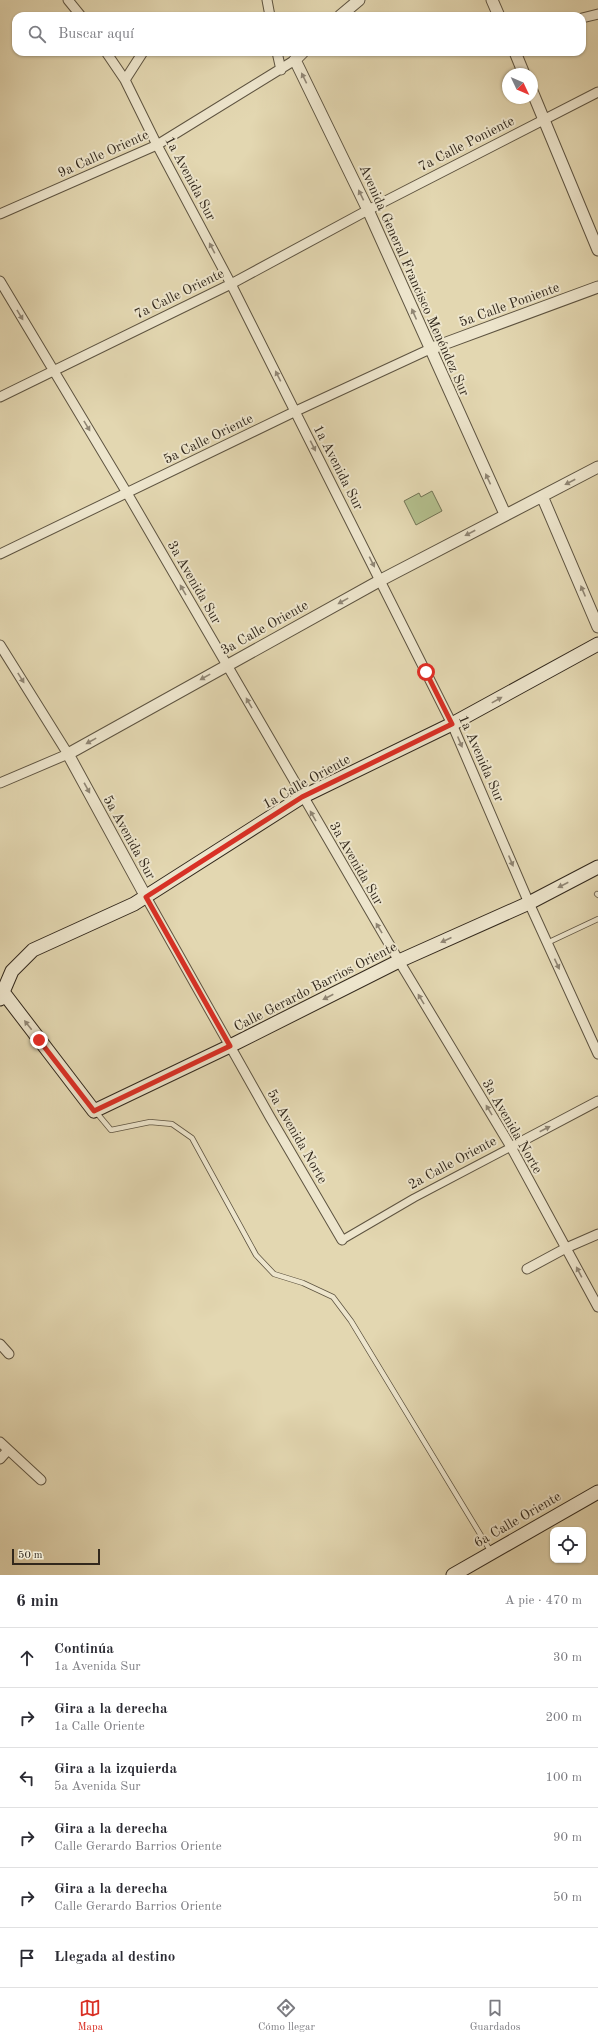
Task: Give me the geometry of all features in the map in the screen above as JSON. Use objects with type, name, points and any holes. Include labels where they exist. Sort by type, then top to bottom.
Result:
[{"type":"main road","name":"1a Calle Oriente","points":[[1,995],[12,971],[33,950],[146,897],[302,797],[452,724],[598,644]]},
{"type":"main road","name":"Calle Gerardo Barrios Oriente","points":[[94,1111],[230,1046],[399,962],[529,903],[598,868]]},
{"type":"main road","points":[[1,995],[94,1111]]},
{"type":"main road","name":"6a Calle Oriente","points":[[453,1575],[598,1492]]},
{"type":"street","points":[[68,0],[78,12]]},
{"type":"street","points":[[267,0],[269,12]]},
{"type":"street","points":[[344,12],[358,0]]},
{"type":"street","points":[[492,0],[497,12]]},
{"type":"street","points":[[586,17],[598,14]]},
{"type":"street","name":"1a Avenida Sur","points":[[109,56],[125,80],[157,145],[231,284],[452,724],[529,903],[598,1054]]},
{"type":"street","points":[[125,80],[140,56]]},
{"type":"street","points":[[279,56],[281,70]]},
{"type":"street","points":[[295,60],[299,56]]},
{"type":"street","points":[[517,56],[522,68]]},
{"type":"street","name":"9a Calle Oriente","points":[[0,214],[157,145],[295,60]]},
{"type":"street","name":"Avenida General Francisco Menéndez Sur","points":[[295,60],[368,210],[505,514]]},
{"type":"street","name":"7a Calle Poniente","points":[[368,210],[544,118],[598,92]]},
{"type":"street","points":[[538,104],[598,250]]},
{"type":"street","name":"7a Calle Oriente","points":[[0,397],[54,369],[231,284],[368,210]]},
{"type":"street","name":"3a Avenida Sur","points":[[0,281],[127,493],[399,962]]},
{"type":"street","name":"5a Calle Poniente","points":[[430,349],[597,290]]},
{"type":"street","name":"5a Calle Oriente","points":[[0,554],[296,411],[430,349]]},
{"type":"street","name":"3a Calle Oriente","points":[[0,783],[68,754],[381,580],[505,514],[598,467]]},
{"type":"street","points":[[542,496],[598,627]]},
{"type":"street","name":"5a Avenida Sur","points":[[0,644],[68,754],[230,1046]]},
{"type":"street","name":"3a Avenida Norte","points":[[399,962],[511,1147],[598,1307]]},
{"type":"street","name":"5a Avenida Norte","points":[[230,1046],[342,1240]]},
{"type":"street","name":"2a Calle Oriente","points":[[342,1240],[414,1198],[598,1101]]},
{"type":"street","points":[[527,1269],[566,1248],[598,1234]]},
{"type":"street","points":[[0,1344],[9,1354]]},
{"type":"street","points":[[0,1442],[41,1480]]},
{"type":"street","points":[[0,1459],[8,1450]]},
{"type":"lane","points":[[547,942],[598,919]]},
{"type":"lane","points":[[94,1111],[111,1130],[150,1122],[172,1124],[192,1138],[256,1255],[274,1274],[303,1283],[333,1297],[352,1320],[491,1552]]},
{"type":"green space","points":[[432,491],[442,511],[416,525],[404,501],[419,493],[421,497]]},
{"type":"route","points":[[39,1040],[94,1111],[230,1046],[146,897],[302,797],[452,724],[426,672]]}]
